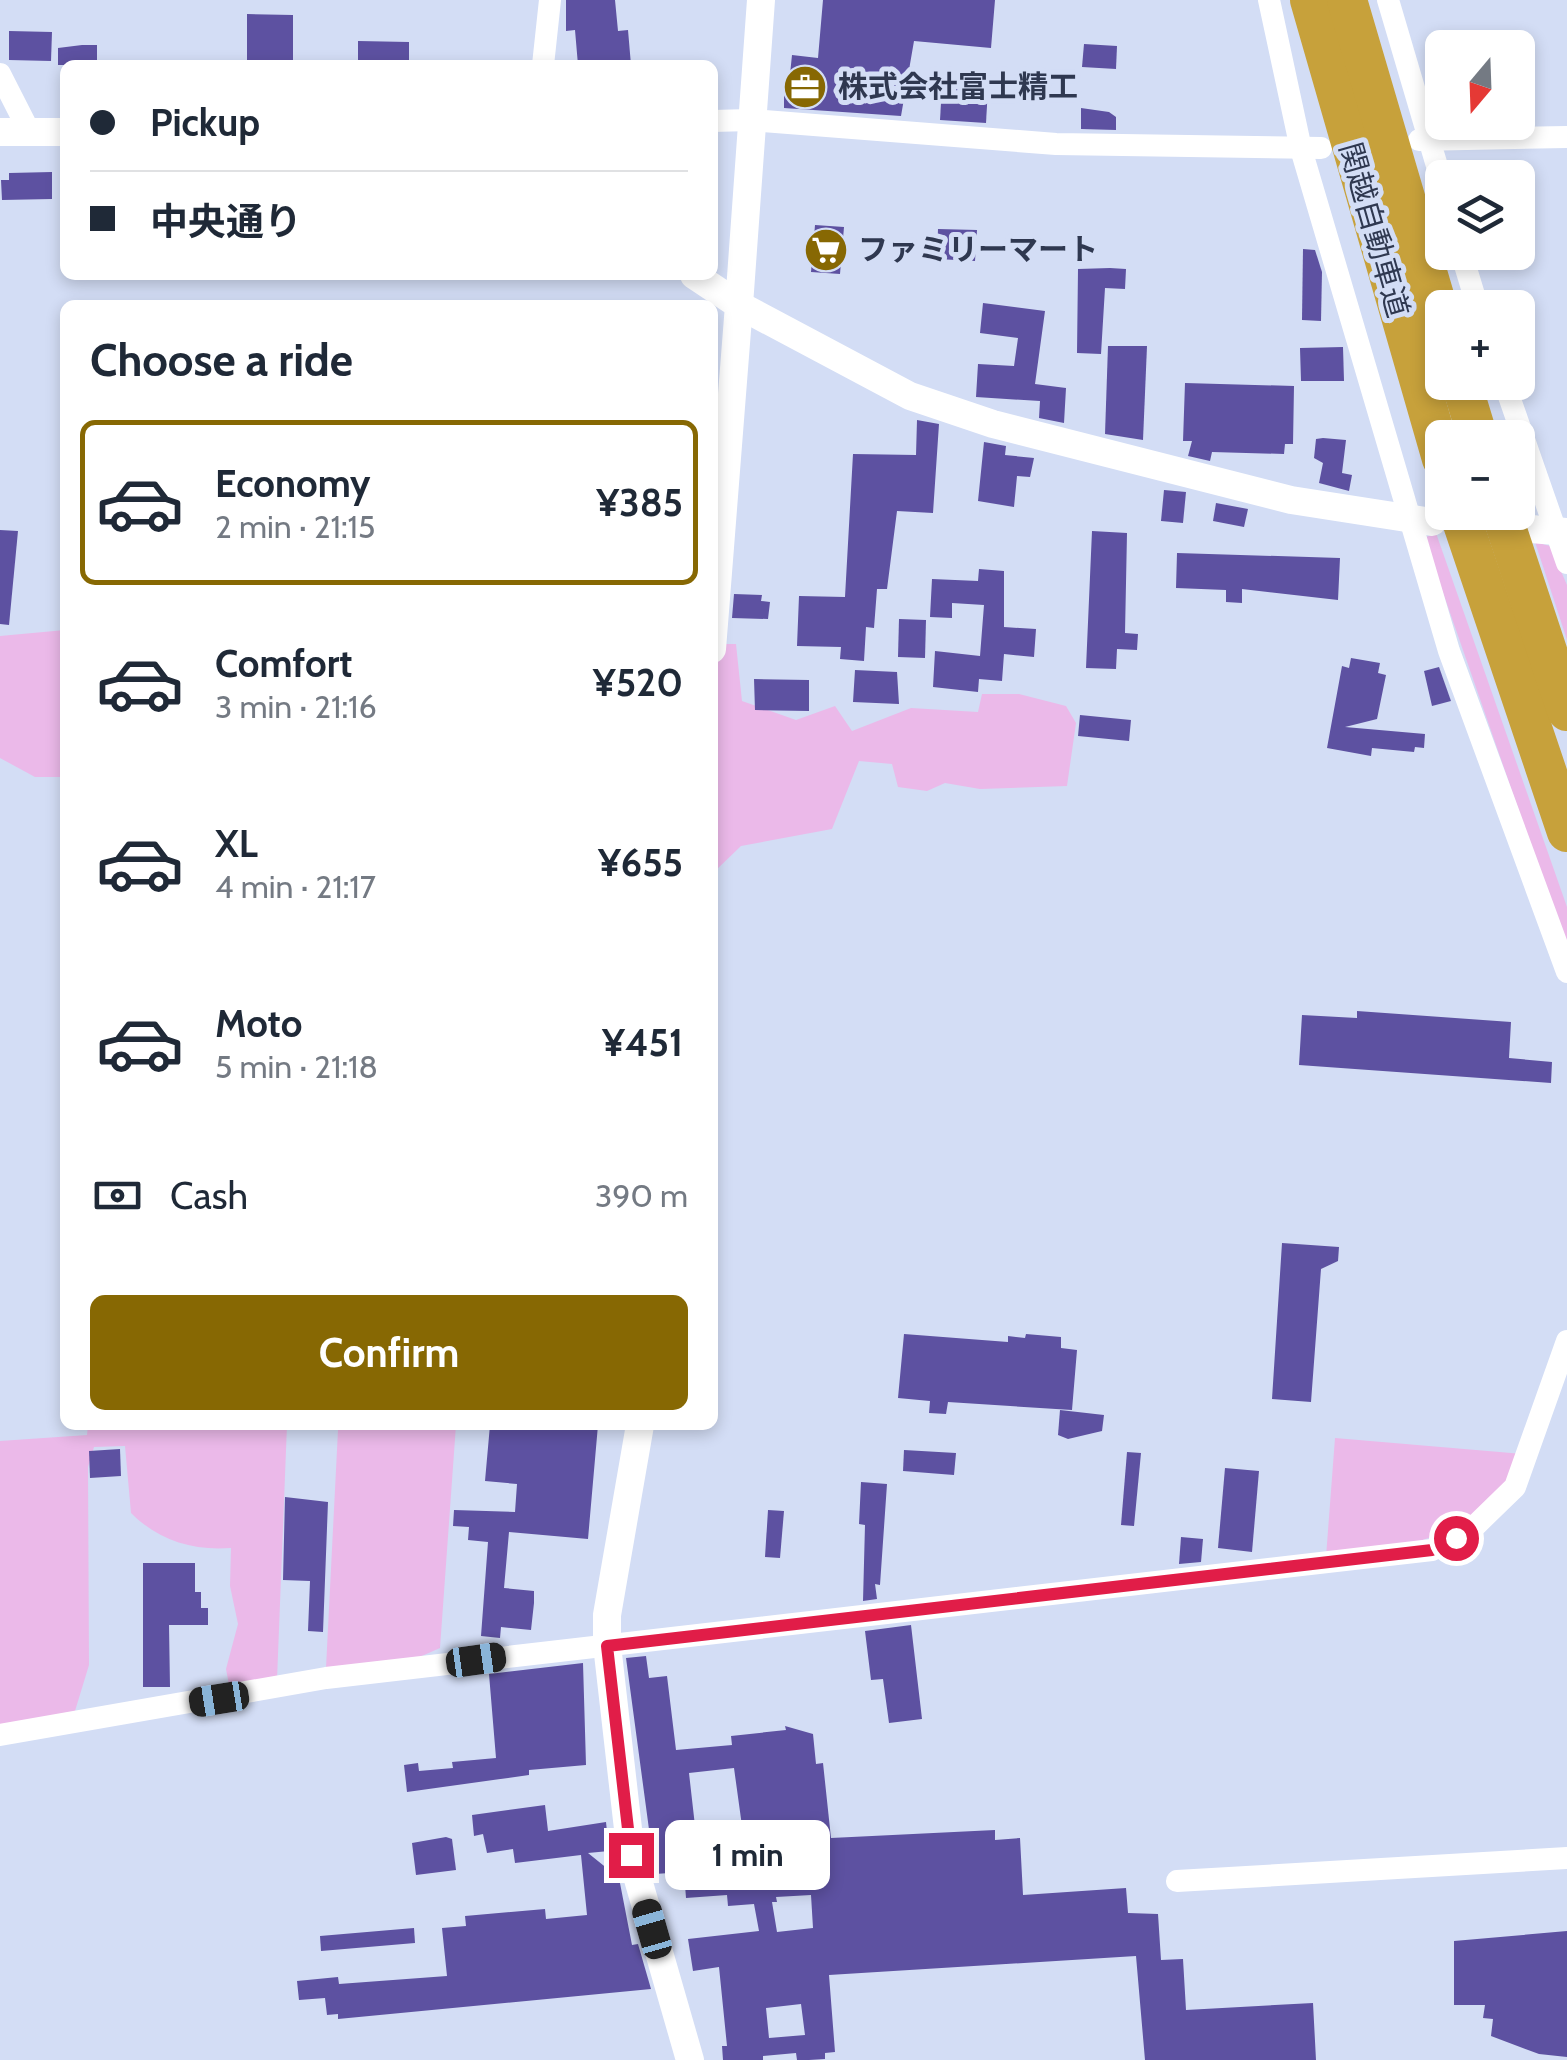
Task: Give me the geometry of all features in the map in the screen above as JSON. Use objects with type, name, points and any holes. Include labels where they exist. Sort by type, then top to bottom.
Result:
[{"type":"highway","name":"関越自動車道","points":[[1310,0],[1431,420]]},
{"type":"highway","name":"関越自動車道","points":[[1348,0],[1432,290]]},
{"type":"highway","points":[[1538,526],[1567,711]]},
{"type":"highway","points":[[1440,530],[1567,832]]},
{"type":"street","points":[[544,60],[550,0]]},
{"type":"street","points":[[718,573],[761,0]]},
{"type":"street","points":[[1269,0],[1311,148],[1425,489]]},
{"type":"street","points":[[1388,0],[1423,140],[1432,160]]},
{"type":"street","points":[[0,74],[30,133]]},
{"type":"street","points":[[718,120],[1056,144],[1311,148]]},
{"type":"street","points":[[0,132],[60,132]]},
{"type":"street","points":[[1423,140],[1567,137]]},
{"type":"street","points":[[702,280],[739,305],[910,396],[993,424],[1291,500],[1425,518]]},
{"type":"street","points":[[1508,400],[1538,526],[1567,563]]},
{"type":"street","points":[[1436,530],[1448,651],[1567,972]]},
{"type":"street","points":[[0,1735],[326,1678],[1432,1550],[1477,1524],[1516,1488],[1567,1341]]},
{"type":"street","points":[[639,1430],[607,1615],[607,1646],[631,1855],[690,2060]]},
{"type":"street","points":[[1178,1881],[1567,1858]]},
{"type":"shaded area","points":[[1436,533],[1567,907],[1567,949],[1424,538]]},
{"type":"shaded area","points":[[1535,542],[1550,546],[1567,585],[1567,640]]},
{"type":"shaded area","points":[[60,630],[60,777],[35,777],[0,758],[0,636]]},
{"type":"shaded area","points":[[718,644],[736,644],[742,701],[796,720],[835,706],[852,731],[911,708],[978,712],[982,694],[1019,694],[1066,706],[1076,723],[1067,786],[980,789],[945,783],[927,791],[898,787],[892,764],[859,761],[832,829],[741,846],[718,868]]},
{"type":"shaded area","points":[[88,1430],[287,1430],[277,1680],[230,1690],[226,1669],[238,1624],[230,1586],[231,1548],[203,1548],[176,1542],[141,1522],[131,1513],[125,1446],[94,1447],[88,1467],[89,1665],[75,1711],[0,1726],[0,1441],[87,1435]]},
{"type":"shaded area","points":[[338,1430],[456,1430],[440,1648],[415,1659],[326,1668]]},
{"type":"shaded area","points":[[1335,1438],[1523,1454],[1505,1483],[1464,1522],[1415,1542],[1326,1557]]},
{"type":"building","points":[[566,0],[615,0],[618,31],[628,30],[631,60],[578,60],[575,30],[566,31]]},
{"type":"building","points":[[823,0],[995,0],[991,48],[914,41],[901,116],[784,108],[784,83],[789,84],[792,55],[818,58]]},
{"type":"building","points":[[247,14],[293,15],[293,60],[247,60]]},
{"type":"building","points":[[9,31],[52,32],[51,61],[9,60]]},
{"type":"building","points":[[358,41],[409,42],[409,60],[358,60]]},
{"type":"building","points":[[1084,44],[1117,46],[1116,69],[1082,67]]},
{"type":"building","points":[[97,45],[97,60],[60,60],[58,65],[58,48]]},
{"type":"building","points":[[942,86],[988,88],[986,123],[940,120]]},
{"type":"building","points":[[1081,108],[1109,112],[1116,117],[1116,130],[1081,129]]},
{"type":"building","points":[[52,172],[52,199],[2,200],[1,180],[9,180],[9,173]]},
{"type":"building","points":[[815,225],[844,227],[840,274],[811,272]]},
{"type":"building","points":[[938,229],[977,230],[975,261],[937,259]]},
{"type":"building","points":[[1303,249],[1315,250],[1322,272],[1321,321],[1302,320]]},
{"type":"building","points":[[1078,269],[1126,269],[1125,289],[1105,288],[1101,354],[1077,353]]},
{"type":"building","points":[[983,303],[1045,311],[1035,384],[1066,388],[1064,423],[1039,418],[1040,401],[976,397],[978,364],[1014,366],[1018,338],[980,333]]},
{"type":"building","points":[[1108,346],[1147,346],[1143,440],[1105,434]]},
{"type":"building","points":[[1343,347],[1344,381],[1301,381],[1300,348]]},
{"type":"building","points":[[1185,383],[1294,386],[1293,444],[1285,444],[1284,454],[1212,452],[1210,461],[1188,456],[1192,441],[1183,441]]},
{"type":"building","points":[[917,420],[939,424],[933,513],[897,511],[887,589],[877,589],[874,628],[866,627],[864,661],[840,659],[841,647],[797,646],[799,596],[845,597],[853,454],[916,455]]},
{"type":"building","points":[[1316,439],[1346,440],[1342,473],[1352,475],[1349,491],[1319,483],[1323,463],[1314,458]]},
{"type":"building","points":[[984,442],[1006,446],[1005,455],[1034,458],[1030,477],[1017,476],[1014,507],[978,501]]},
{"type":"building","points":[[1164,490],[1186,492],[1183,523],[1161,521]]},
{"type":"building","points":[[1216,503],[1248,509],[1244,527],[1213,521]]},
{"type":"building","points":[[0,530],[18,531],[9,625],[0,624]]},
{"type":"building","points":[[1092,531],[1127,533],[1125,633],[1138,634],[1137,650],[1117,649],[1116,669],[1086,668]]},
{"type":"building","points":[[1177,553],[1340,558],[1338,600],[1242,589],[1242,603],[1226,602],[1226,590],[1176,588]]},
{"type":"building","points":[[979,569],[1004,571],[1004,627],[1036,629],[1034,657],[1004,654],[1002,681],[979,679],[978,692],[933,687],[935,651],[980,656],[984,605],[952,603],[952,618],[930,617],[932,579],[978,581]]},
{"type":"building","points":[[734,594],[762,595],[761,601],[770,602],[768,619],[732,618]]},
{"type":"building","points":[[899,619],[926,620],[925,658],[898,657]]},
{"type":"building","points":[[1351,658],[1380,663],[1378,673],[1386,675],[1377,719],[1345,727],[1425,734],[1424,748],[1415,747],[1414,752],[1372,748],[1371,756],[1327,748],[1342,666],[1349,668]]},
{"type":"building","points":[[1439,667],[1451,701],[1432,706],[1424,671]]},
{"type":"building","points":[[855,670],[897,672],[899,704],[853,702]]},
{"type":"building","points":[[754,679],[809,680],[809,711],[755,710]]},
{"type":"building","points":[[1080,715],[1131,720],[1129,741],[1078,736]]},
{"type":"building","points":[[1357,1011],[1511,1022],[1509,1058],[1552,1062],[1551,1083],[1299,1065],[1302,1015],[1357,1018]]},
{"type":"building","points":[[1282,1243],[1339,1247],[1338,1261],[1321,1269],[1311,1402],[1272,1399]]},
{"type":"building","points":[[904,1334],[1008,1342],[1008,1336],[1025,1338],[1026,1334],[1061,1337],[1061,1348],[1077,1350],[1072,1410],[948,1402],[946,1414],[929,1413],[930,1401],[898,1398]]},
{"type":"building","points":[[1060,1410],[1104,1415],[1102,1431],[1068,1439],[1058,1435]]},
{"type":"building","points":[[490,1430],[598,1430],[588,1539],[509,1532],[504,1588],[534,1591],[534,1603],[531,1630],[501,1627],[500,1638],[481,1636],[488,1542],[468,1540],[469,1527],[453,1526],[454,1510],[515,1512],[517,1484],[485,1481]]},
{"type":"building","points":[[120,1449],[121,1476],[90,1478],[89,1451]]},
{"type":"building","points":[[904,1450],[956,1453],[954,1475],[903,1471]]},
{"type":"building","points":[[1127,1452],[1141,1453],[1134,1526],[1121,1525]]},
{"type":"building","points":[[1225,1468],[1259,1471],[1252,1552],[1218,1548]]},
{"type":"building","points":[[861,1482],[887,1484],[880,1585],[875,1584],[877,1599],[863,1601],[865,1525],[859,1524]]},
{"type":"building","points":[[285,1497],[328,1502],[323,1632],[308,1631],[310,1581],[283,1580]]},
{"type":"building","points":[[768,1510],[784,1511],[780,1558],[765,1557]]},
{"type":"building","points":[[1181,1537],[1203,1539],[1201,1562],[1179,1564]]},
{"type":"building","points":[[143,1563],[195,1563],[195,1592],[201,1592],[201,1608],[208,1608],[208,1625],[169,1625],[170,1687],[143,1687]]},
{"type":"building","points":[[911,1625],[922,1719],[889,1723],[883,1679],[871,1680],[865,1631]]},
{"type":"building","points":[[646,1656],[649,1678],[667,1676],[676,1750],[732,1745],[731,1736],[786,1730],[785,1726],[813,1734],[816,1764],[823,1763],[831,1838],[995,1830],[995,1840],[1020,1838],[1023,1895],[1126,1888],[1128,1913],[1158,1914],[1161,1960],[1183,1959],[1186,2010],[1313,2003],[1316,2060],[1145,2060],[1136,1956],[829,1975],[835,2052],[825,2053],[825,2059],[797,2060],[796,2053],[763,2056],[763,2060],[723,2060],[722,2046],[727,2046],[719,1967],[693,1971],[688,1939],[759,1931],[754,1904],[728,1906],[727,1895],[686,1898],[684,1872],[655,1874],[626,1658]],"holes":[[[734,1768],[742,1826],[695,1826],[689,1773]],[[802,1833],[805,1873],[774,1875],[771,1837]],[[811,1895],[813,1928],[777,1932],[772,1902],[777,1902],[776,1897]],[[801,2004],[805,2035],[769,2038],[766,2008]]]},
{"type":"building","points":[[583,1663],[586,1765],[529,1770],[529,1775],[407,1792],[404,1765],[418,1763],[419,1771],[453,1768],[452,1762],[496,1758],[489,1674]]},
{"type":"building","points":[[545,1805],[548,1831],[606,1822],[609,1851],[588,1853],[619,1878],[632,1945],[638,1944],[651,1989],[338,2019],[338,2014],[327,2015],[325,1998],[299,2000],[297,1981],[338,1977],[339,1984],[447,1976],[442,1928],[466,1926],[465,1916],[545,1909],[546,1919],[587,1915],[581,1855],[515,1863],[513,1849],[487,1853],[483,1834],[474,1836],[472,1815]]},
{"type":"building","points":[[452,1839],[456,1870],[416,1875],[412,1843]]},
{"type":"building","points":[[414,1928],[415,1943],[321,1951],[320,1936]]},
{"type":"building","points":[[1567,1931],[1567,2057],[1539,2054],[1491,2036],[1493,2019],[1483,2018],[1485,2005],[1454,2005],[1454,1941]]},
{"type":"place","name":"株式会社富士精工","points":[[805,87]]},
{"type":"place","name":"ファミリーマート","points":[[826,250]]},
{"type":"route","points":[[631,1855],[607,1646],[1207,1579],[1432,1550],[1456,1538]]}]
